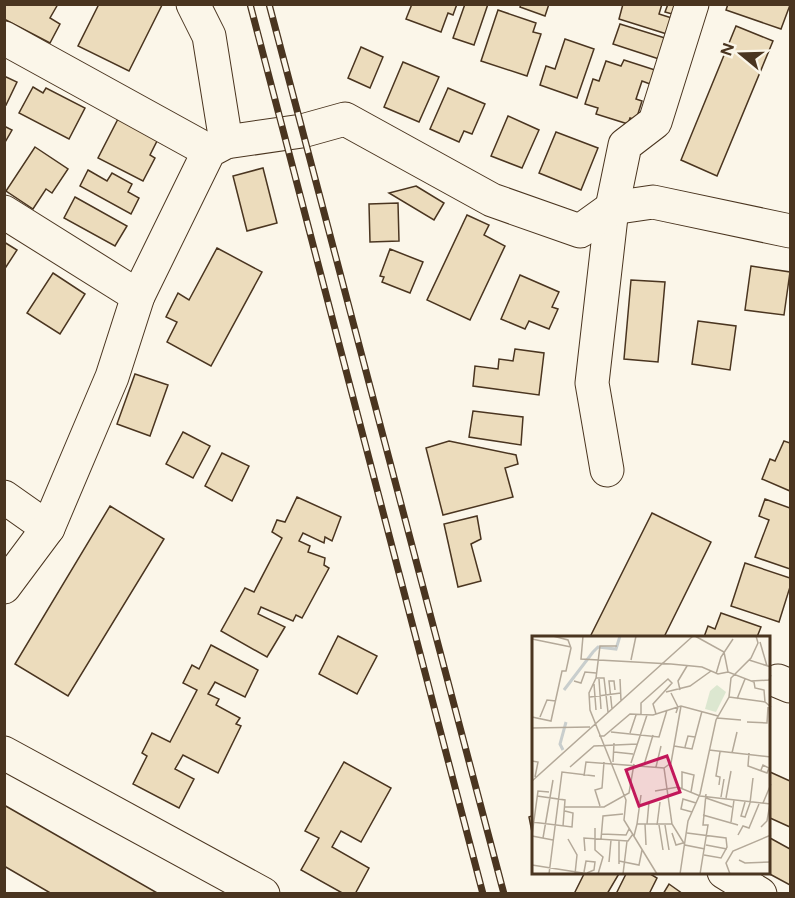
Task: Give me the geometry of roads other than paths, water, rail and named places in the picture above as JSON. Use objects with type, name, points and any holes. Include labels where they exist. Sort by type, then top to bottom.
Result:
[{"type":"street","points":[[6,582],[48,528],[111,378],[138,296],[218,147],[209,36],[193,4]]},
{"type":"street","points":[[607,470],[592,383],[612,208],[624,145],[655,122],[692,4]]},
{"type":"street","points":[[4,38],[218,147],[302,131],[345,119],[492,200],[580,231],[612,208],[653,202],[790,231]]},
{"type":"street","points":[[4,212],[138,296]]},
{"type":"street","points":[[4,497],[48,528]]},
{"type":"street","points":[[4,753],[262,894]]},
{"type":"street","points":[[726,874],[760,894]]},
{"type":"railway","points":[[250,4],[483,894]]},
{"type":"railway","points":[[269,4],[504,894]]}]
